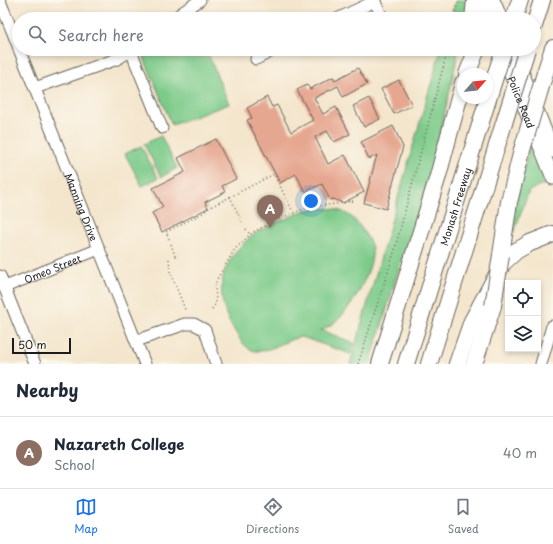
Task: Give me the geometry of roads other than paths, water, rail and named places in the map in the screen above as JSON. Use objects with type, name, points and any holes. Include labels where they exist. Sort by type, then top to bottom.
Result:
[{"type":"highway","points":[[469,12],[475,0]]},
{"type":"highway","points":[[538,12],[542,0]]},
{"type":"highway","points":[[474,364],[494,306],[509,202],[522,150],[553,48]]},
{"type":"highway","points":[[466,68],[467,56]]},
{"type":"highway","points":[[469,68],[474,56]]},
{"type":"highway","name":"Monash Freeway","points":[[406,364],[502,56]]},
{"type":"highway","points":[[429,364],[525,56]]},
{"type":"highway","points":[[380,364],[438,176],[457,104]]},
{"type":"highway","points":[[457,364],[472,321],[503,264],[516,251],[530,243],[553,234]]},
{"type":"highway","points":[[530,243],[553,240]]},
{"type":"main road","points":[[481,0],[486,12]]},
{"type":"main road","points":[[493,0],[498,12]]},
{"type":"main road","name":"Police Road","points":[[504,56],[548,152],[553,178]]},
{"type":"main road","name":"Police Road","points":[[516,56],[550,135],[548,152]]},
{"type":"street","points":[[183,12],[200,0]]},
{"type":"street","name":"Manning Drive","points":[[0,1],[12,31]]},
{"type":"street","points":[[351,12],[374,1],[380,12]]},
{"type":"street","name":"Manning Drive","points":[[22,56],[145,364]]},
{"type":"street","points":[[35,88],[122,56]]},
{"type":"street","points":[[134,56],[162,128]]},
{"type":"street","points":[[256,59],[262,56]]},
{"type":"street","name":"Omeo Street","points":[[5,288],[99,249]]},
{"type":"street","points":[[0,276],[35,364]]},
{"type":"street","points":[[136,341],[186,324],[194,324],[204,330],[216,364]]},
{"type":"street","points":[[541,364],[552,326]]},
{"type":"place","name":"Nazareth College","points":[[270,228]]}]
